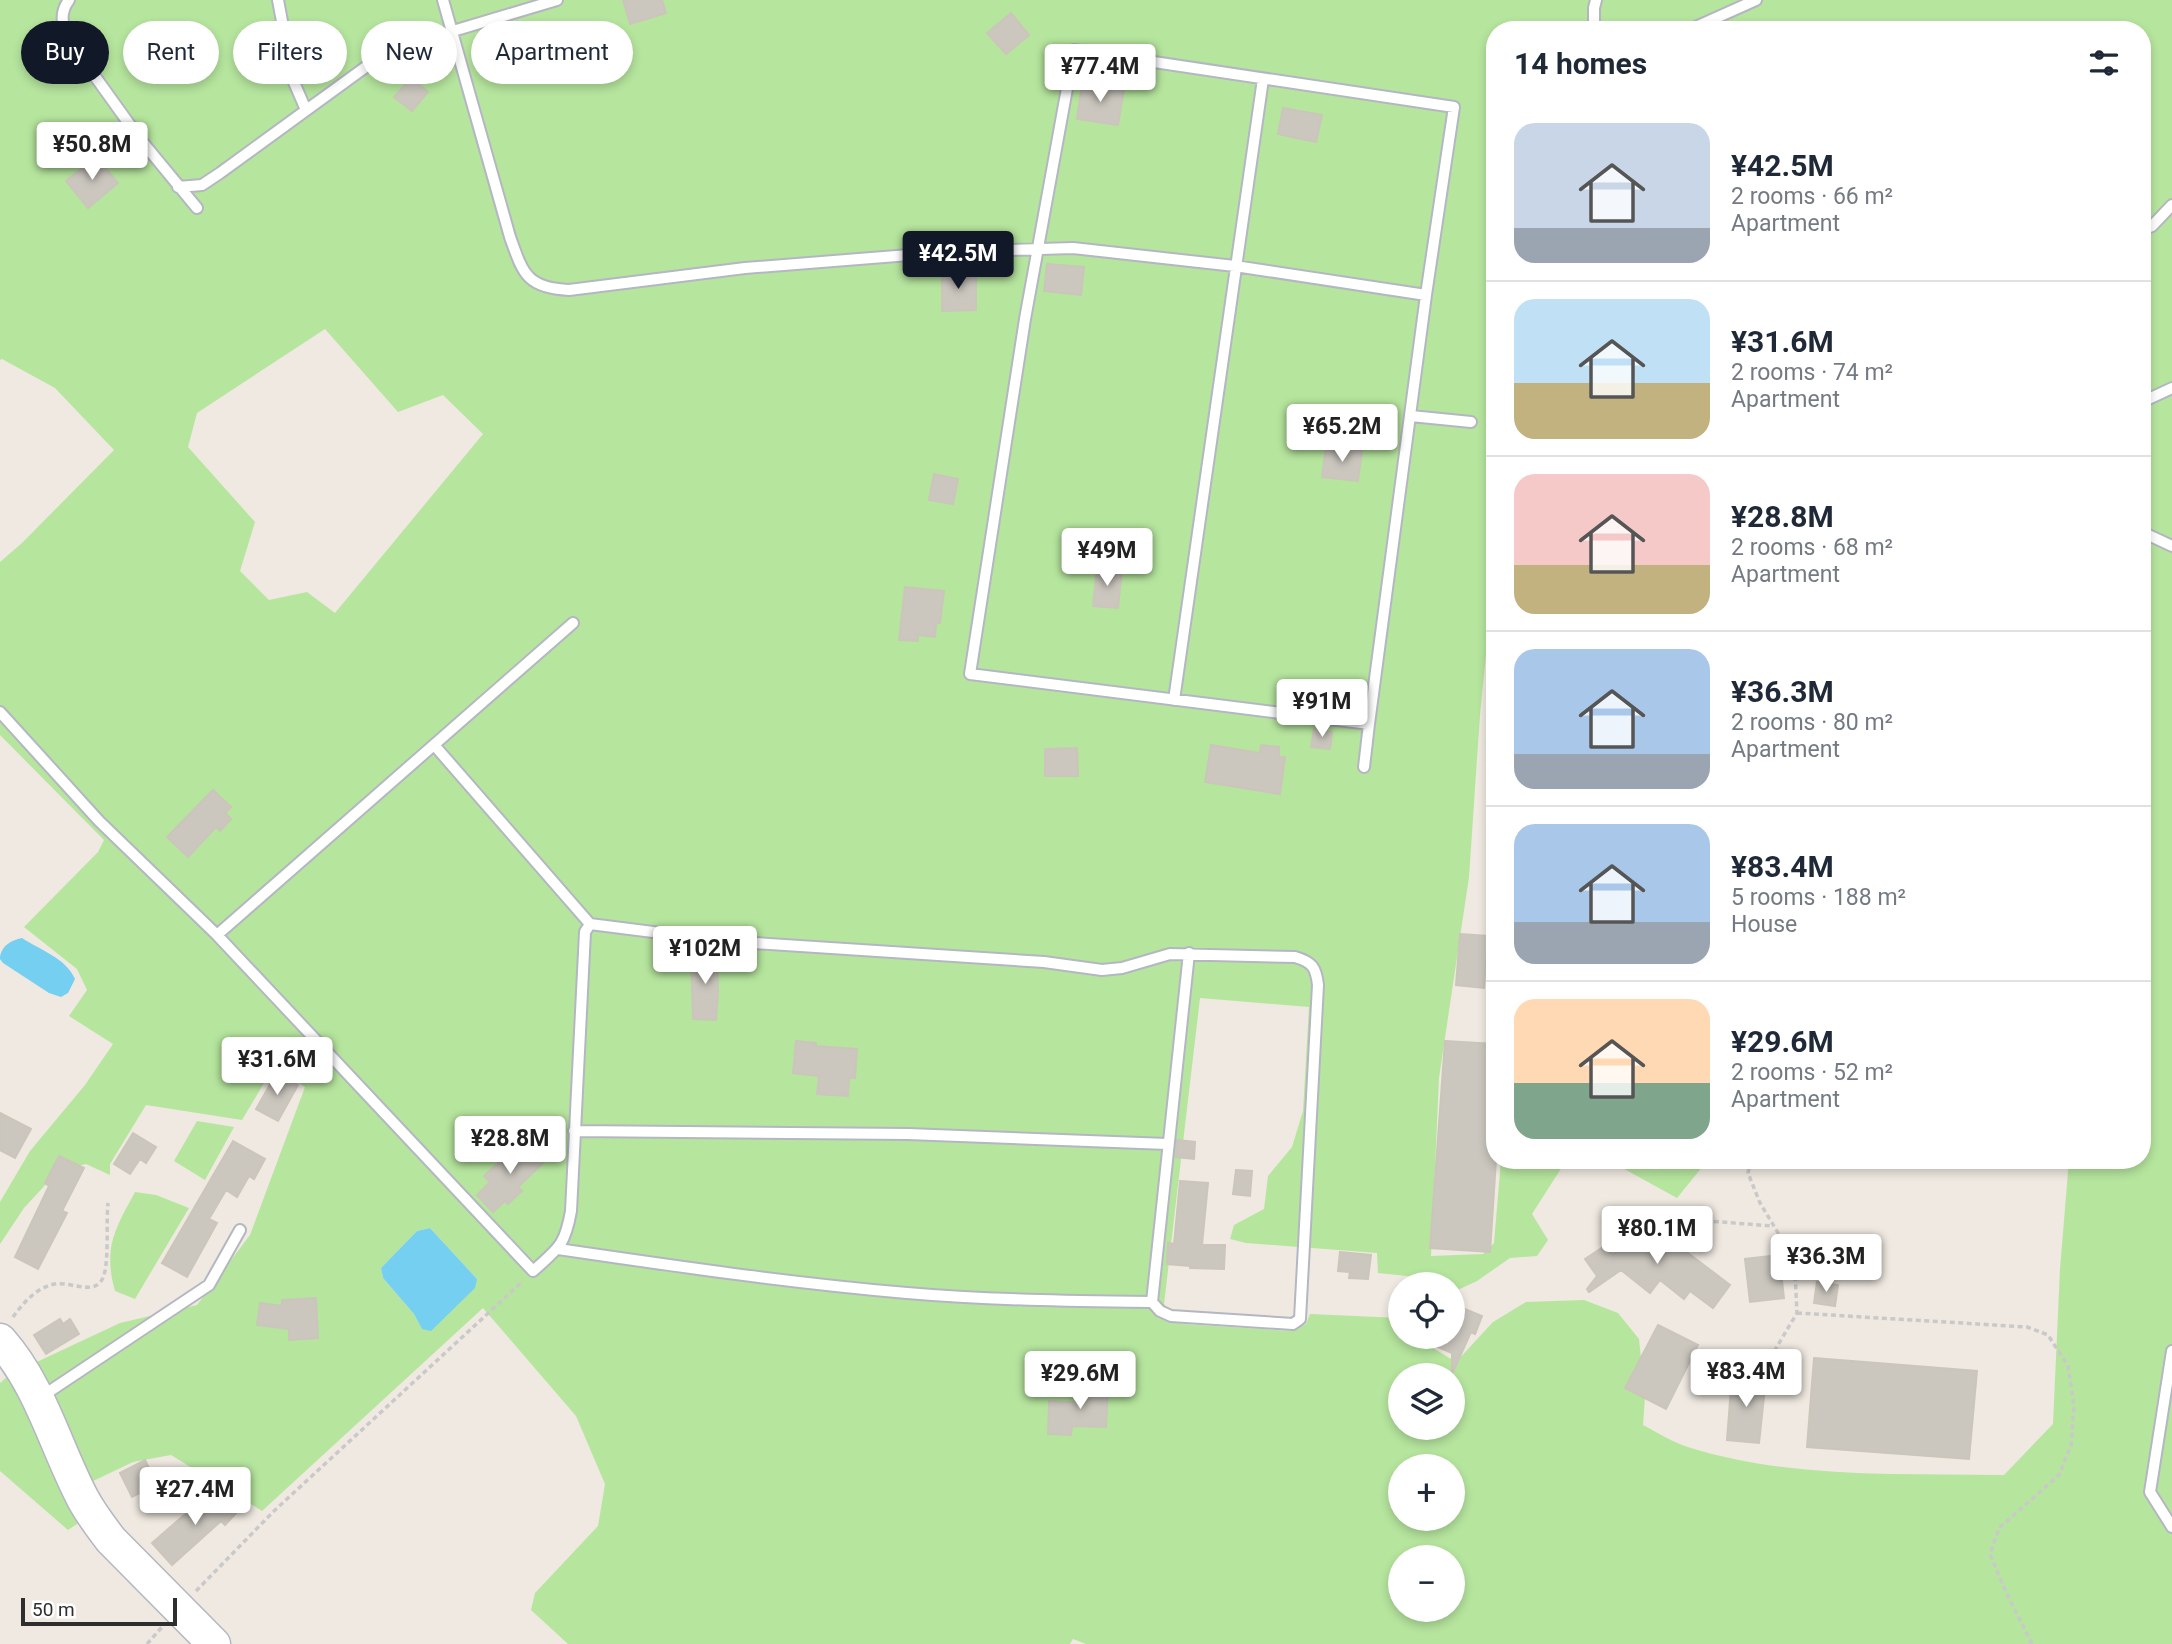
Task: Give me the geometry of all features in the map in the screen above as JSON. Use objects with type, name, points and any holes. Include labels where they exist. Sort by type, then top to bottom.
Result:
[{"type":"street","points":[[4,1333],[39,1399],[83,1499],[96,1520],[111,1540],[214,1644]]},
{"type":"lane","points":[[69,0],[62,10],[66,37],[140,139],[197,208]]},
{"type":"lane","points":[[278,0],[293,80],[306,110]]},
{"type":"lane","points":[[443,0],[450,21]]},
{"type":"lane","points":[[457,30],[556,0]]},
{"type":"lane","points":[[1594,21],[1596,0]]},
{"type":"lane","points":[[1709,21],[1756,0]]},
{"type":"lane","points":[[457,45],[510,237],[522,270],[534,282],[552,289],[569,290],[745,268],[947,252],[1073,248],[1234,266],[1426,295]]},
{"type":"lane","points":[[1364,767],[1426,295],[1454,107],[1074,50],[1037,248],[970,674],[1368,724]]},
{"type":"lane","points":[[178,187],[202,185],[361,70]]},
{"type":"lane","points":[[1174,700],[1234,266],[1263,79]]},
{"type":"lane","points":[[2151,226],[2172,205]]},
{"type":"lane","points":[[2151,398],[2172,388]]},
{"type":"lane","points":[[1411,416],[1471,422]]},
{"type":"lane","points":[[2151,536],[2172,546]]},
{"type":"lane","points":[[217,935],[573,623]]},
{"type":"lane","points":[[0,712],[99,821],[217,935],[533,1271],[558,1249],[567,1233],[571,1211],[585,932],[590,924]]},
{"type":"lane","points":[[435,746],[590,924],[724,941],[1044,962],[1102,970],[1122,968],[1170,954],[1189,953],[1294,957],[1310,962],[1316,970],[1318,985],[1300,1318],[1293,1324],[1171,1316],[1160,1311],[1152,1302],[1189,953]]},
{"type":"lane","points":[[575,1131],[908,1134],[1167,1144]]},
{"type":"lane","points":[[39,1399],[209,1285],[240,1230]]},
{"type":"lane","points":[[558,1249],[734,1275],[909,1294],[1152,1302]]},
{"type":"lane","points":[[2172,1351],[2150,1492],[2172,1527]]},
{"type":"path","points":[[1749,1169],[1760,1203],[1789,1251],[1792,1261],[1797,1313],[1769,1360]]},
{"type":"path","points":[[4,1333],[21,1305],[36,1293],[55,1284],[85,1288],[95,1286],[104,1277],[108,1203]]},
{"type":"path","points":[[1681,1213],[1709,1221],[1774,1226]]},
{"type":"path","points":[[178,1610],[274,1511],[533,1271]]},
{"type":"path","points":[[1797,1313],[2027,1327],[2048,1335],[2068,1366],[2074,1406],[2071,1445],[2059,1475],[1999,1528],[1990,1555],[2032,1644]]},
{"type":"green space","points":[[0,0],[2172,0],[2172,1644],[1086,1644],[1073,1639],[1070,1644],[568,1644],[531,1610],[535,1593],[598,1526],[605,1484],[576,1416],[483,1308],[262,1511],[171,1455],[133,1462],[66,1494],[80,1522],[68,1530],[0,1471],[0,1383],[9,1375],[120,1323],[197,1305],[250,1235],[305,1087],[273,1068],[242,1120],[146,1105],[110,1164],[110,1175],[86,1164],[59,1170],[24,1208],[0,1244],[0,1202],[30,1151],[85,1085],[113,1044],[69,1016],[87,990],[77,969],[24,927],[98,852],[104,840],[0,735],[0,562],[114,450],[55,388],[0,360]],"holes":[[[325,329],[398,412],[443,395],[483,434],[335,613],[307,592],[269,600],[240,571],[255,522],[188,447],[197,413]],[[430,1228],[477,1279],[422,1329],[414,1314],[383,1278],[381,1268],[417,1231]]]},
{"type":"green space","points":[[197,1121],[234,1127],[205,1180],[174,1161]]},
{"type":"green space","points":[[1624,1169],[1701,1169],[1677,1198]]},
{"type":"green space","points":[[135,1192],[156,1195],[189,1208],[135,1299],[115,1291],[110,1263],[113,1239]]},
{"type":"water","points":[[22,938],[59,960],[71,972],[75,979],[68,993],[61,997],[49,993],[3,963],[0,955],[4,948],[10,942]]},
{"type":"water","points":[[430,1228],[477,1279],[475,1288],[431,1331],[422,1329],[414,1314],[383,1278],[381,1268],[417,1231]]},
{"type":"building","points":[[623,0],[662,0],[666,13],[633,23],[629,21]]},
{"type":"building","points":[[1011,13],[1029,35],[1006,54],[987,33]]},
{"type":"building","points":[[1082,83],[1124,89],[1118,125],[1077,119]]},
{"type":"building","points":[[406,84],[418,84],[428,92],[412,111],[394,97]]},
{"type":"building","points":[[1283,108],[1322,115],[1316,142],[1278,134]]},
{"type":"building","points":[[96,157],[118,183],[88,208],[66,181]]},
{"type":"building","points":[[1047,264],[1084,267],[1081,295],[1044,291]]},
{"type":"building","points":[[942,271],[967,271],[968,277],[976,276],[976,310],[942,311]]},
{"type":"building","points":[[1326,446],[1362,450],[1358,481],[1322,477]]},
{"type":"building","points":[[934,474],[958,479],[953,504],[929,500]]},
{"type":"building","points":[[1097,567],[1122,569],[1118,608],[1093,606]]},
{"type":"building","points":[[905,587],[944,591],[940,623],[936,623],[935,637],[918,635],[918,641],[899,640]]},
{"type":"building","points":[[1314,729],[1332,732],[1330,749],[1311,747]]},
{"type":"building","points":[[1211,745],[1260,753],[1261,745],[1279,747],[1279,757],[1285,757],[1280,794],[1205,782]]},
{"type":"building","points":[[1077,748],[1078,776],[1045,776],[1045,749]]},
{"type":"building","points":[[213,790],[231,807],[225,813],[231,819],[220,831],[216,827],[188,857],[167,837]]},
{"type":"building","points":[[1460,934],[1486,936],[1484,988],[1456,985]]},
{"type":"building","points":[[717,954],[716,1020],[693,1019],[691,955]]},
{"type":"building","points":[[796,1041],[816,1043],[816,1046],[857,1049],[855,1078],[849,1078],[848,1096],[817,1094],[819,1076],[793,1073]]},
{"type":"building","points":[[1445,1041],[1486,1044],[1486,1169],[1495,1169],[1490,1252],[1430,1248]]},
{"type":"building","points":[[276,1074],[298,1085],[278,1121],[256,1109]]},
{"type":"building","points":[[0,1113],[31,1129],[15,1158],[0,1150]]},
{"type":"building","points":[[133,1133],[156,1147],[146,1163],[140,1159],[130,1174],[114,1164]]},
{"type":"building","points":[[524,1139],[545,1161],[518,1187],[522,1191],[508,1204],[505,1201],[493,1212],[477,1195],[490,1182],[484,1176]]},
{"type":"building","points":[[1177,1140],[1195,1142],[1194,1159],[1176,1157]]},
{"type":"building","points":[[233,1141],[265,1159],[254,1179],[249,1176],[237,1197],[226,1190],[209,1219],[217,1223],[187,1277],[162,1263]]},
{"type":"building","points":[[59,1156],[84,1168],[62,1211],[67,1213],[38,1269],[15,1257],[49,1186],[45,1183]]},
{"type":"building","points":[[1236,1170],[1252,1171],[1250,1196],[1233,1194]]},
{"type":"building","points":[[1180,1181],[1208,1183],[1202,1245],[1225,1245],[1224,1269],[1167,1264],[1168,1243],[1174,1244]]},
{"type":"building","points":[[1642,1218],[1730,1285],[1713,1308],[1690,1291],[1684,1299],[1660,1280],[1650,1293],[1621,1270],[1589,1292],[1587,1289],[1597,1276],[1585,1259],[1606,1245],[1613,1255]]},
{"type":"building","points":[[1340,1252],[1371,1255],[1368,1279],[1349,1278],[1350,1272],[1338,1271]]},
{"type":"building","points":[[1779,1255],[1784,1298],[1750,1302],[1745,1259]]},
{"type":"building","points":[[1817,1282],[1838,1285],[1835,1306],[1814,1303]]},
{"type":"building","points":[[316,1298],[318,1338],[289,1340],[289,1329],[257,1325],[260,1303],[282,1306],[282,1300]]},
{"type":"building","points":[[1465,1309],[1482,1316],[1475,1334],[1471,1332],[1465,1345]]},
{"type":"building","points":[[60,1319],[63,1324],[70,1319],[79,1334],[46,1354],[34,1335]]},
{"type":"building","points":[[1658,1325],[1698,1345],[1666,1409],[1625,1388]]},
{"type":"building","points":[[1443,1349],[1463,1349],[1457,1363],[1452,1363],[1452,1353]]},
{"type":"building","points":[[1814,1358],[1977,1371],[1969,1459],[1807,1447]]},
{"type":"building","points":[[1732,1375],[1766,1378],[1759,1443],[1727,1440]]},
{"type":"building","points":[[1084,1383],[1108,1384],[1106,1427],[1072,1426],[1071,1435],[1048,1434],[1049,1401],[1084,1403]]},
{"type":"building","points":[[145,1460],[157,1484],[132,1497],[120,1473]]},
{"type":"building","points":[[222,1491],[240,1509],[225,1525],[221,1521],[172,1565],[152,1543],[183,1516]]}]
